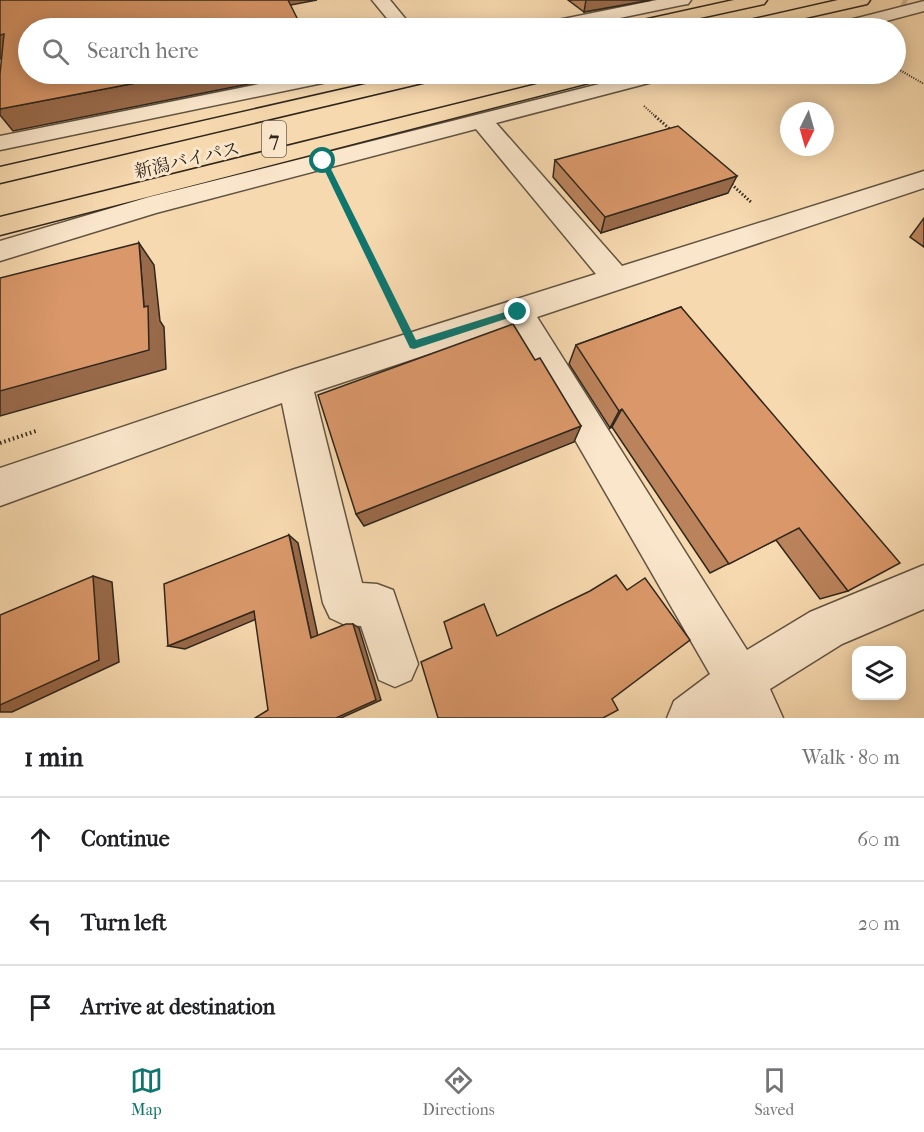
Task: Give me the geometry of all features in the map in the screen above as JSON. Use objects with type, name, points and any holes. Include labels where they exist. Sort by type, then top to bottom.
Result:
[{"type":"highway","points":[[678,18],[758,0]]},
{"type":"highway","points":[[784,18],[861,0]]},
{"type":"highway","points":[[790,18],[802,14]]},
{"type":"highway","points":[[0,155],[339,84]]},
{"type":"highway","name":"新潟バイパス","points":[[0,175],[339,84]]},
{"type":"highway","name":"新潟バイパス","points":[[0,205],[506,84]]},
{"type":"highway","points":[[0,226],[589,84]]},
{"type":"street","points":[[381,0],[396,18]]},
{"type":"street","points":[[596,18],[682,0]]},
{"type":"street","points":[[876,18],[918,6]]},
{"type":"street","points":[[0,142],[339,84]]},
{"type":"street","points":[[0,251],[149,206],[482,121],[595,84]]},
{"type":"street","points":[[482,121],[617,280]]},
{"type":"street","points":[[0,487],[295,384],[924,179]]},
{"type":"street","points":[[518,312],[750,700]]},
{"type":"street","points":[[295,384],[345,603],[377,606],[395,664]]},
{"type":"street","points":[[691,718],[750,700],[826,628],[924,587]]},
{"type":"path","points":[[906,74],[924,84]]},
{"type":"path","points":[[616,84],[679,137]]},
{"type":"path","points":[[323,161],[414,345]]},
{"type":"path","points":[[721,175],[780,226]]},
{"type":"building","points":[[0,0],[288,0],[297,18],[18,18],[18,84],[131,84],[0,109],[0,74],[4,34],[0,35]]},
{"type":"building","points":[[678,126],[737,176],[605,217],[555,160]]},
{"type":"building","points":[[139,243],[144,307],[148,306],[149,350],[0,391],[0,278]]},
{"type":"building","points":[[681,307],[900,563],[848,591],[799,528],[729,564],[622,409],[619,411],[576,345]]},
{"type":"building","points":[[513,324],[535,360],[540,358],[581,426],[356,514],[318,395]]},
{"type":"building","points":[[289,535],[311,638],[346,624],[353,624],[376,700],[336,718],[255,718],[268,710],[254,611],[168,646],[164,584]]},
{"type":"building","points":[[616,575],[627,590],[645,578],[690,640],[612,699],[618,710],[603,718],[438,718],[421,662],[452,648],[444,622],[484,604],[497,636],[590,591]]},
{"type":"building","points":[[93,576],[99,660],[0,705],[0,615]]},
{"type":"tunnel","points":[[903,0],[907,2]]},
{"type":"route","points":[[323,161],[414,345],[518,312]]}]
